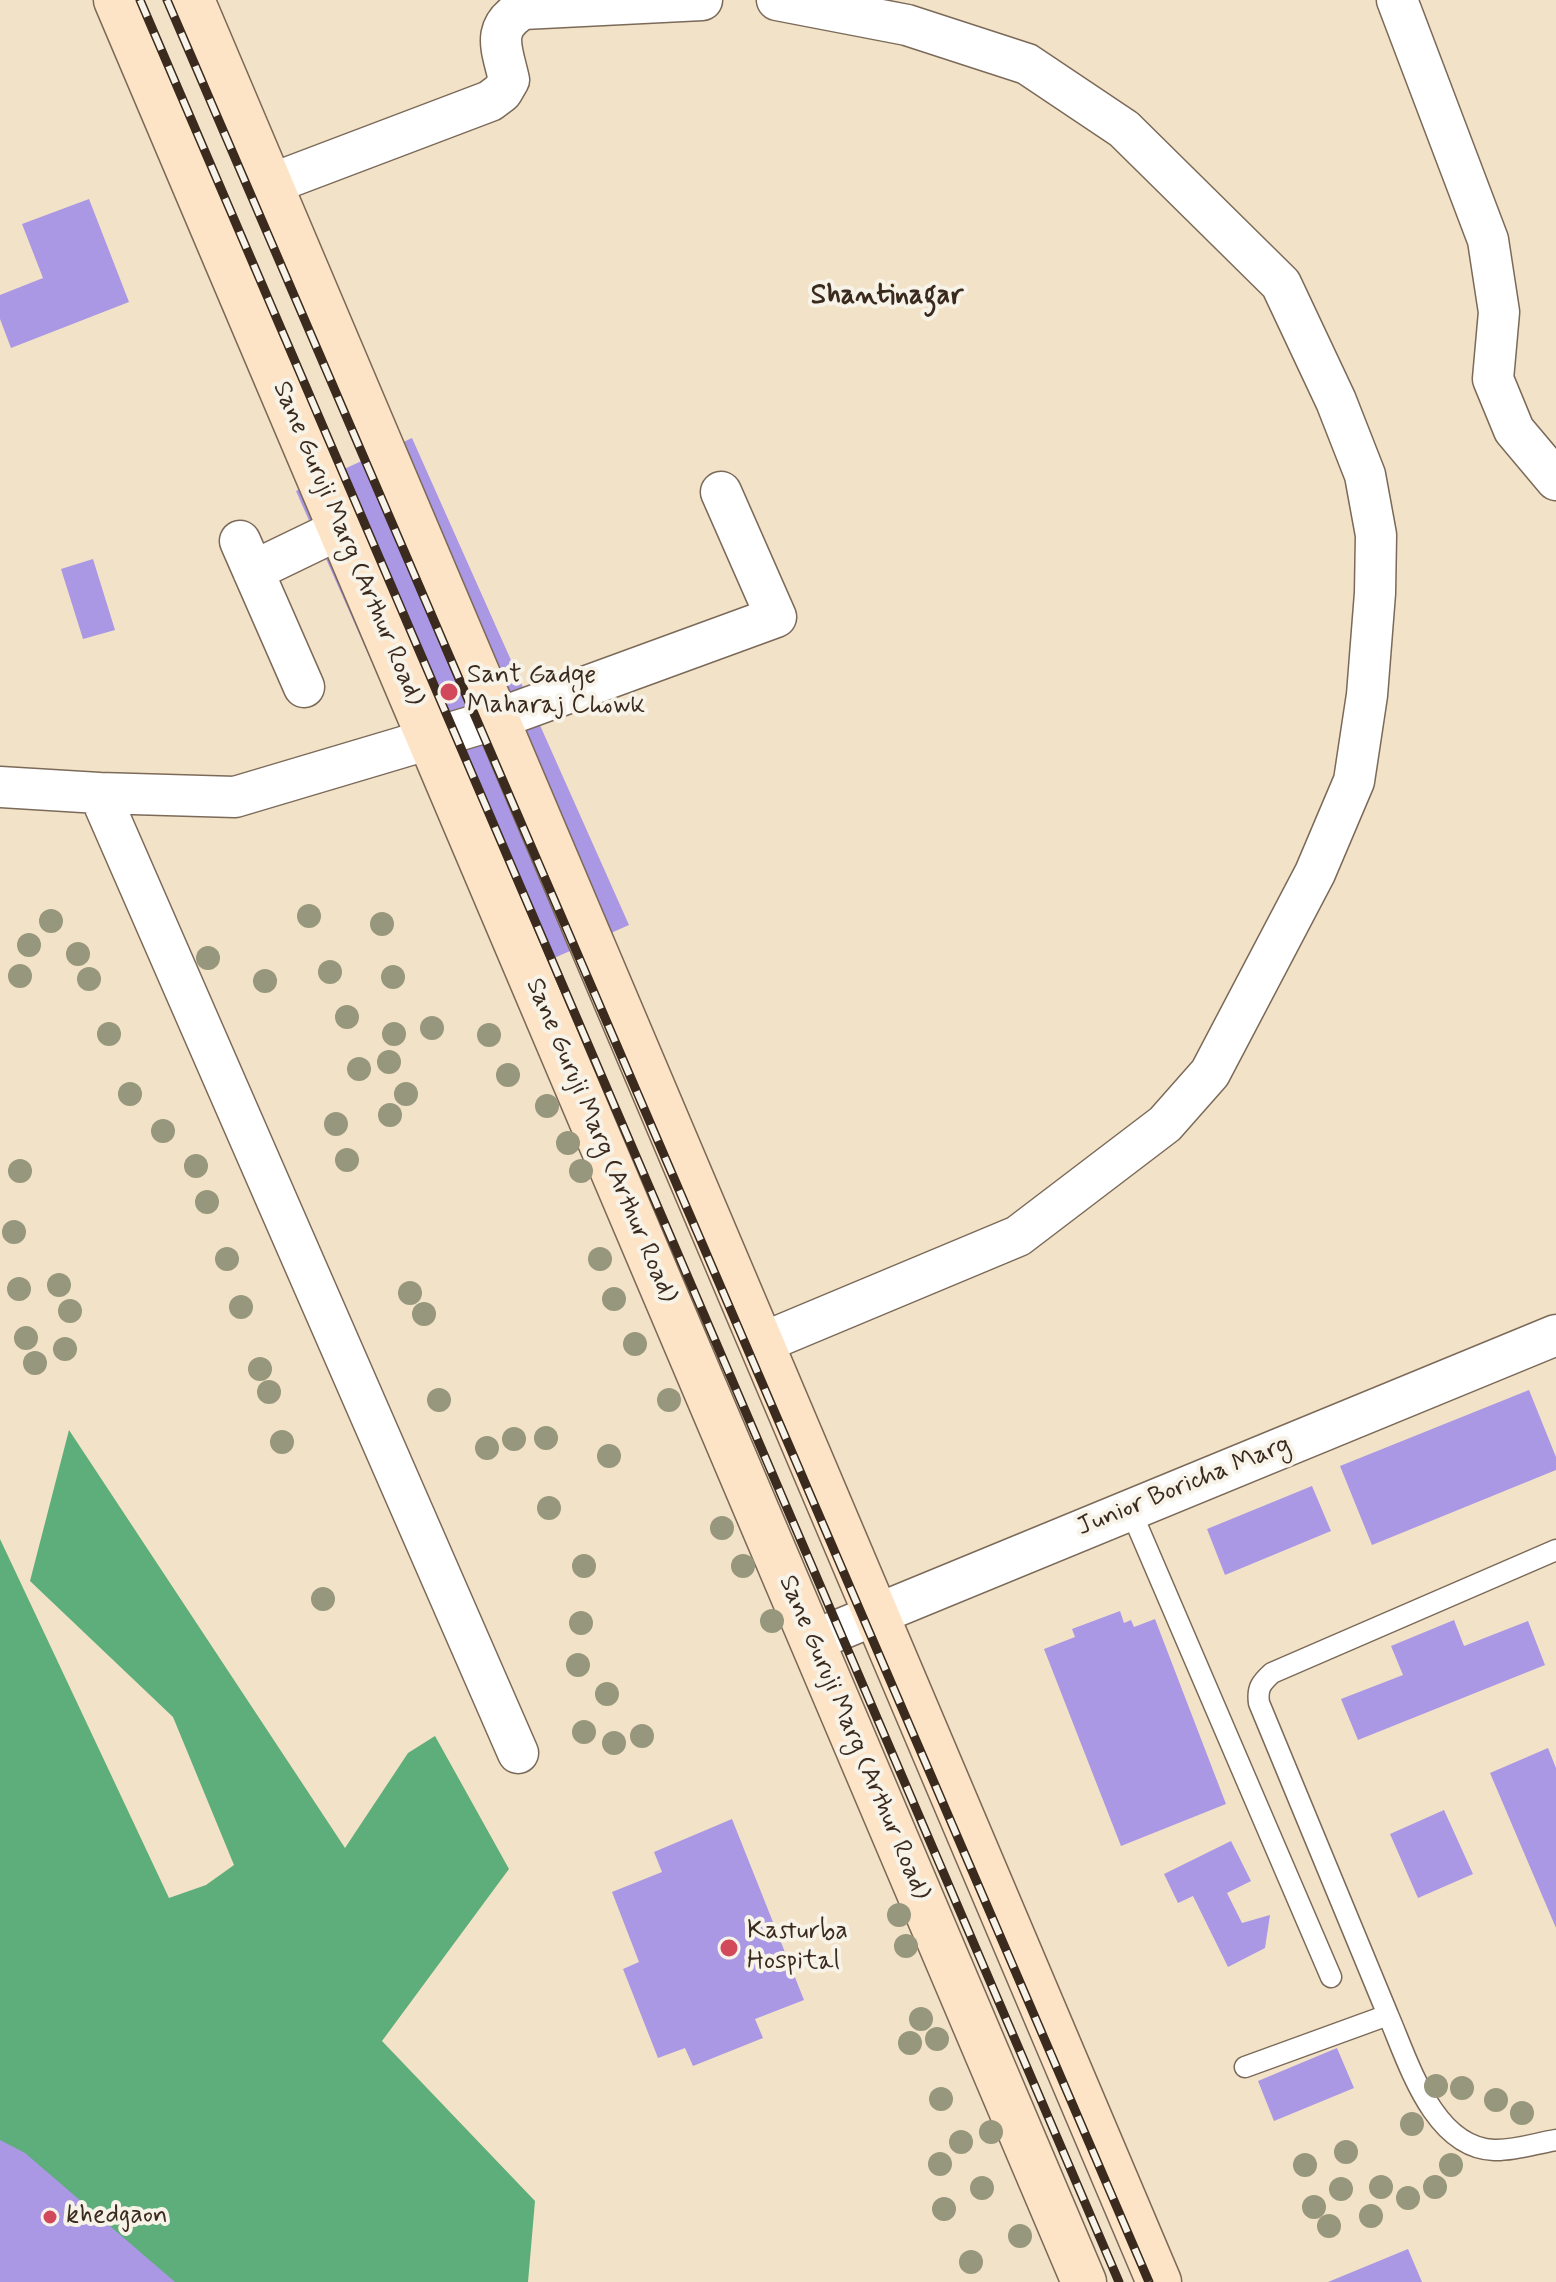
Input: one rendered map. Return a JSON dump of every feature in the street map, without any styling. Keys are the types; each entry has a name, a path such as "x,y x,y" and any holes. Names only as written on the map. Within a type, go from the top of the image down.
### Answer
{"main road":[{"name":"Sane Guruji Marg (Arthur Road)","path":"116,0 1076,2264"},
{"path":"192,0 1159,2282"},
{"path":"852,1736 916,1708"},
{"path":"945,1954 1008,1924"},
{"path":"1076,2264 1131,2215"}],"street":[{"path":"271,184 490,101 502,92 509,80 499,36 508,18 523,9 702,0"},
{"path":"762,1343 1018,1236 1165,1124 1210,1073 1315,873 1354,781 1367,695 1376,578 1376,535 1365,475 1336,401 1281,284 1124,129 1027,64 907,25 777,0"},
{"path":"1397,0 1488,240 1499,312 1493,379 1514,430 1551,466"},
{"path":"0,787 235,797 497,719 776,617 721,492"},
{"path":"304,687 247,556 340,529"},
{"path":"99,793 518,1753"},
{"name":"Junior Boricha Marg","path":"812,1641 1556,1335"}],"lane":[{"path":"1130,1509 1331,1977"},
{"path":"1556,1550 1272,1673 1257,1692 1388,2015 1427,2103 1458,2139 1493,2150 1556,2140"},
{"path":"1245,2067 1388,2015"}],"green space":[{"path":"69,1430 345,1848 408,1753 435,1736 509,1869 382,2041 535,2201 528,2282 0,2282 0,1539 169,1898 206,1885 234,1865 173,1717 30,1581"}],"building":[{"path":"89,199 129,302 11,348 0,319 0,295 43,278 22,224"},
{"path":"412,438 629,925 511,977 296,491"},
{"path":"93,559 115,630 83,639 61,569"},
{"path":"1529,1390 1556,1457 1556,1470 1372,1545 1340,1466"},
{"path":"1312,1486 1331,1531 1225,1575 1207,1529"},
{"path":"1120,1611 1124,1623 1131,1620 1134,1627 1155,1619 1226,1804 1121,1846 1044,1649 1075,1637 1072,1629"},
{"path":"1454,1620 1464,1646 1528,1621 1545,1665 1358,1740 1341,1699 1403,1675 1391,1646"},
{"path":"1548,1748 1556,1768 1556,1928 1490,1773"},
{"path":"1444,1810 1473,1874 1418,1898 1390,1834"},
{"path":"732,1819 804,2000 755,2019 763,2038 693,2066 685,2048 658,2058 623,1969 639,1962 612,1892 662,1872 654,1852"},
{"path":"1231,1841 1251,1881 1227,1893 1242,1923 1270,1915 1265,1948 1228,1967 1193,1896 1178,1903 1164,1874"},
{"path":"1337,2048 1354,2088 1274,2121 1258,2081"},
{"name":"khedgaon","path":"0,2140 25,2153 175,2282 0,2282"},
{"path":"1408,2249 1422,2282 1328,2282"}],"railway":[{"path":"140,0 1119,2282"},
{"path":"167,0 1149,2282"}],"place":[{"name":"Sant Gadge Maharaj Chowk","path":"449,692"},
{"name":"Kasturba Hospital","path":"729,1948"},
{"name":"khedgaon","path":"50,2217"}],"district":[{"name":"Shantinagar","path":"887,297"}]}
